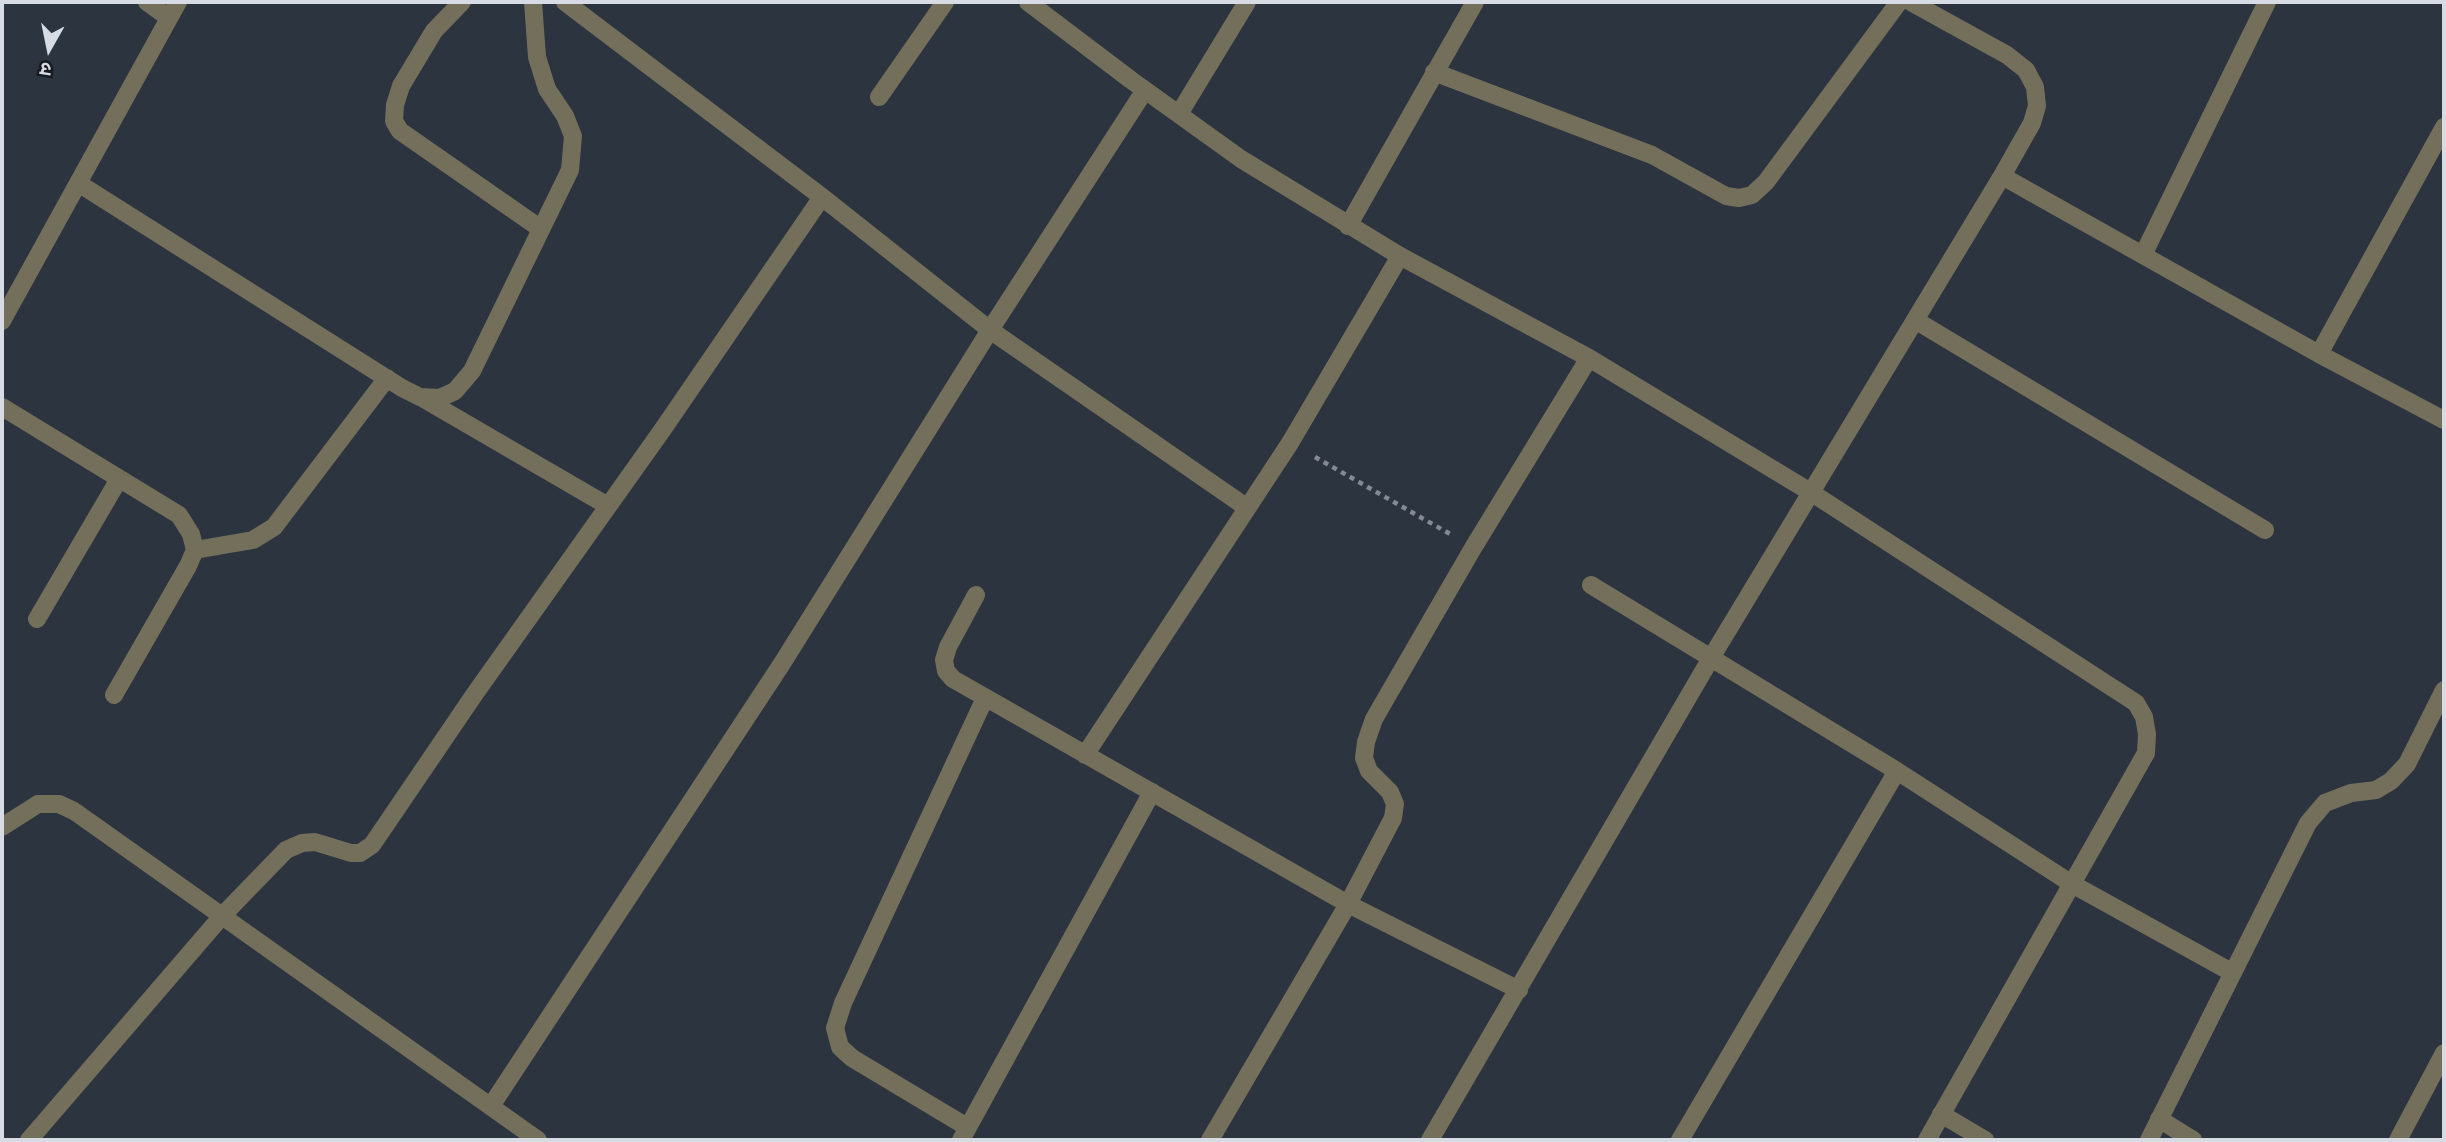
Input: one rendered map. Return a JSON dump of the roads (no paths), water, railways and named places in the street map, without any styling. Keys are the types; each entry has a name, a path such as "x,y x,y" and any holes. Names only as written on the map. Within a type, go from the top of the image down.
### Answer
{"street":[{"path":"147,2 169,18"},
{"path":"2,321 178,2"},
{"path":"462,2 433,31 401,86 395,105 394,121 400,131 541,229"},
{"path":"420,397 440,398 455,391 472,371 570,170 573,136 565,116 547,89 540,68 533,2"},
{"path":"565,2 822,197 990,330 1246,507"},
{"path":"879,97 945,2"},
{"path":"1028,2 1241,159 1400,256 1589,358 1812,493 2136,703 2144,717 2146,753 1927,1140"},
{"path":"1179,114 1247,2"},
{"path":"1348,226 1475,2"},
{"path":"1434,72 1652,155 1726,196 1739,198 1752,195 1766,182 1899,2"},
{"path":"1430,1140 1711,658 2032,123 2037,106 2035,87 2025,69 2007,55 1911,2"},
{"path":"2143,255 2267,2"},
{"path":"491,1106 783,662 990,330 1145,90"},
{"path":"2319,354 2444,127"},
{"path":"2002,177 2319,354 2444,420"},
{"path":"78,183 387,378 608,506"},
{"path":"29,1140 222,916 286,850 302,843 315,842 351,853 360,853 372,845 822,197"},
{"path":"1085,755 1290,443 1400,256"},
{"path":"1915,320 2265,530"},
{"path":"1210,1140 1348,904 1393,818 1395,804 1391,792 1369,771 1364,758 1374,719 1473,548 1589,358"},
{"path":"195,550 253,540 274,527 387,378"},
{"path":"2,407 179,515 191,534 195,550 188,566 114,695"},
{"path":"37,619 119,479"},
{"path":"1591,585 1897,771 2072,884 2232,973"},
{"path":"976,595 948,647 944,660 946,671 953,679 1348,904 1519,990"},
{"path":"2149,1140 2308,823 2325,803 2351,793 2376,790 2391,781 2407,764 2444,690"},
{"path":"985,698 843,1003 835,1028 840,1047 852,1058 964,1134 1153,792"},
{"path":"1680,1140 1897,771"},
{"path":"2,827 38,804 60,804 74,811 538,1140"},
{"path":"2398,1140 2440,1072 2444,1053"},
{"path":"1941,1114 1985,1140"},
{"path":"2159,1119 2193,1140"}]}
